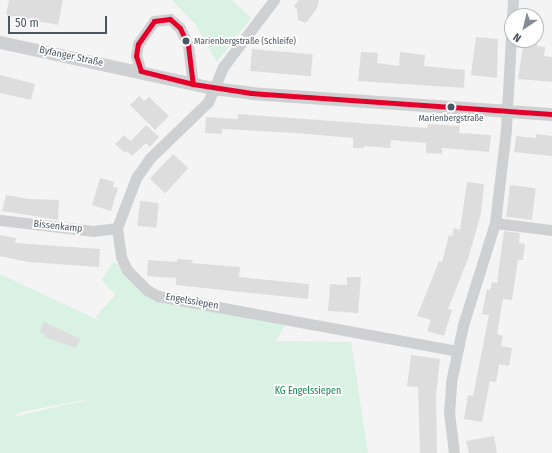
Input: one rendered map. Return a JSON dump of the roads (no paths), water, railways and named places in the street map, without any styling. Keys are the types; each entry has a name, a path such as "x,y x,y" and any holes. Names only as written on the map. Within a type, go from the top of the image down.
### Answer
{"street":[{"path":"117,228 142,168 188,119 208,102 223,67 274,0"},
{"path":"454,453 449,414 456,351 495,223 506,111 513,0"},
{"path":"141,72 136,56 138,44 154,21 170,19 180,28 188,45 194,84"},
{"name":"Byfanger Straße","path":"0,42 213,88 251,93 552,114"},
{"name":"Bissenkamp","path":"0,220 93,231 117,228"},
{"path":"495,223 552,230"},
{"name":"Engelssiepen","path":"117,228 122,257 127,270 147,290 158,296 456,351"}],"place":[{"name":"Marienbergstraße (Schleife)","path":"186,41"},
{"name":"Marienbergstraße","path":"451,107"}],"park label":[{"name":"KG Engelssiepen","path":"308,392"}]}
